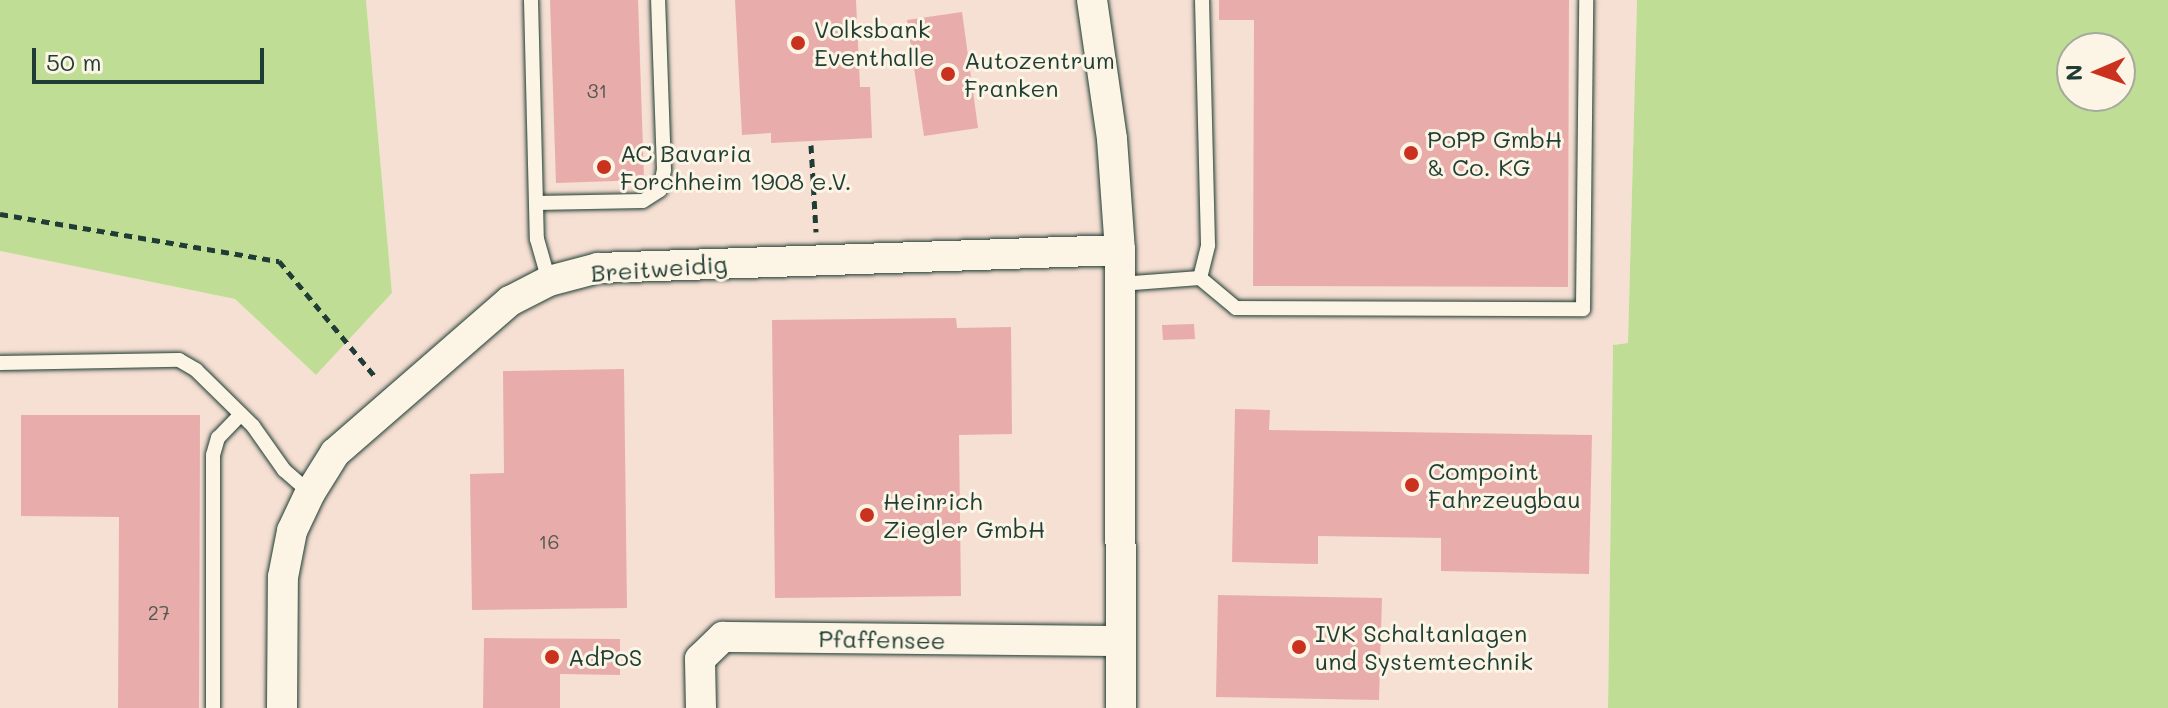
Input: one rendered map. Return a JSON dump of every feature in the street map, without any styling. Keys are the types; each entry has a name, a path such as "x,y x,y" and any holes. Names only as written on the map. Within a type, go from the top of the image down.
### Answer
{"street":[{"path":"1092,0 1112,139 1120,250 1121,708"},
{"name":"Breitweidig","path":"282,708 283,577 292,531 310,493 335,453 510,301 549,281 598,268 1120,250"},
{"name":"Pfaffensee","path":"701,708 700,659 723,637 1121,641"}],"lane":[{"path":"531,0 539,251 549,281"},
{"path":"536,203 643,201 660,190 664,170 658,0"},
{"path":"1200,278 1208,245 1202,0"},
{"path":"1120,284 1200,278 1236,308 1583,309 1586,0"},
{"path":"0,363 179,360 196,370 241,414 284,470 310,493"},
{"path":"213,708 213,455 218,438 241,414"}],"path":[{"path":"811,145 817,261"},
{"path":"0,214 279,261 395,399"}],"shaded area":[{"path":"366,0 1637,0 1628,343 1613,345 1608,708 0,708 0,251 235,299 316,375 392,293"}],"green space":[{"path":"0,0 366,0 392,293 316,375 235,299 0,251"},
{"path":"1637,0 2168,0 2168,708 1608,708 1613,345 1628,343"}],"building":[{"path":"550,0 638,0 644,180 556,183"},
{"name":"Volksbank Eventhalle","path":"735,0 856,0 860,87 870,87 872,138 771,143 771,133 742,135"},
{"name":"PoPP GmbH & Co. KG","path":"1219,0 1569,0 1568,287 1253,286 1254,20 1219,20"},
{"path":"962,12 978,128 924,136 907,20"},
{"name":"Heinrich Ziegler GmbH","path":"956,318 957,328 1011,327 1012,434 959,435 961,596 775,598 772,320"},
{"path":"1194,324 1195,339 1163,340 1162,325"},
{"path":"624,369 627,608 472,610 470,474 504,473 503,371"},
{"name":"Compoint Fahrzeugbau","path":"1235,409 1270,410 1269,430 1592,435 1589,574 1441,571 1441,538 1318,536 1318,564 1232,562"},
{"path":"21,415 200,415 199,708 118,708 119,517 21,516"},
{"name":"IVK Schaltanlagen und Systemtechnik","path":"1218,595 1382,598 1379,700 1216,697"},
{"name":"AdPoS","path":"484,638 620,639 620,675 560,674 560,708 483,708"}],"place":[{"name":"Volksbank Eventhalle","path":"798,43"},
{"name":"Autozentrum Franken","path":"948,74"},
{"name":"PoPP GmbH & Co. KG","path":"1411,153"},
{"name":"AC Bavaria Forchheim 1908 e.V.","path":"604,167"},
{"name":"Compoint Fahrzeugbau","path":"1412,485"},
{"name":"Heinrich Ziegler GmbH","path":"867,515"},
{"name":"IVK Schaltanlagen und Systemtechnik","path":"1299,647"},
{"name":"AdPoS","path":"552,657"}]}
